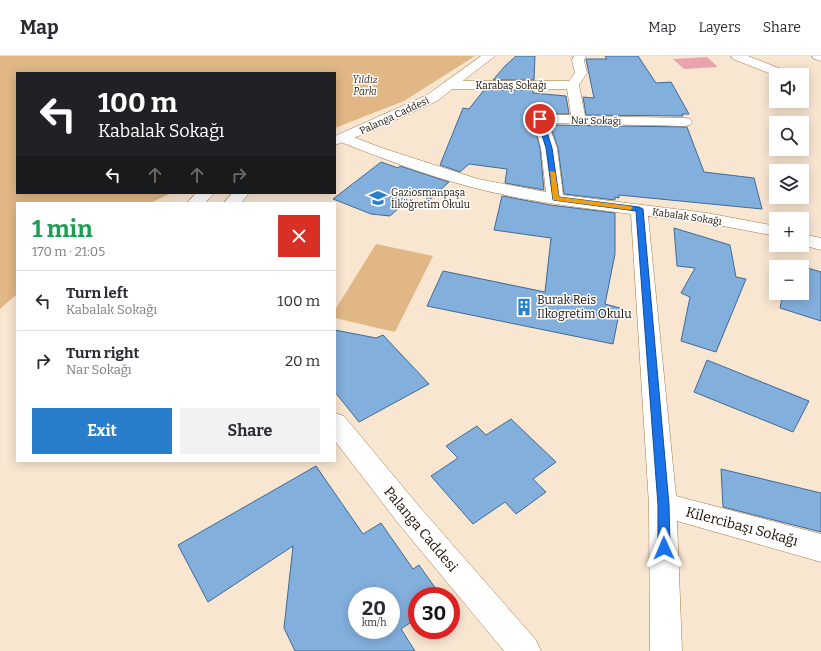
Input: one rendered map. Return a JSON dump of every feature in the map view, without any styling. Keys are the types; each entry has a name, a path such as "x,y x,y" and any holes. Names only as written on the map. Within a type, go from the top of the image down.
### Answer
{"street":[{"name":"Palanga Caddesi","path":"339,139 432,98 489,56"},
{"path":"579,120 573,85 580,73 578,60 580,56"},
{"path":"737,56 769,69"},
{"name":"Karabaş Sokağı","path":"449,85 573,85"},
{"name":"Nar Sokağı","path":"555,199 549,148 540,119 685,122"},
{"name":"Kabalak Sokağı","path":"339,139 475,183 555,199 707,218 769,230"},
{"path":"196,202 205,194"},
{"path":"233,202 240,194"},
{"path":"639,209 663,505 666,651"},
{"path":"809,241 821,244"},
{"name":"Palanga Caddesi","path":"336,424 408,514 525,651"},
{"name":"Kilercibaşı Sokağı","path":"663,505 821,548"}],"green space":[{"name":"Yıldız Parkı","path":"0,56 475,56 404,101 336,128 336,72 16,72 16,194 170,194 152,202 16,202 16,295 0,309"},
{"path":"376,244 433,256 395,332 336,318 336,308"}],"shaded area":[{"path":"707,57 718,67 684,69 673,59"}],"building":[{"path":"516,56 535,56 534,80 493,80 505,66"},
{"path":"605,56 638,56 656,83 671,82 689,114 682,114 683,116 586,115 583,97 594,98 586,59 607,59"},
{"path":"484,90 533,90 533,93 566,96 569,114 540,114 535,115 532,118 540,148 544,190 505,183 507,169 469,164 460,172 440,165 463,108 469,109"},
{"path":"550,125 687,127 704,172 754,178 762,209 619,195 619,198 615,197 615,200 564,194 558,148"},
{"path":"381,162 398,168 400,166 449,182 424,205 428,196 417,192 390,216 371,214 333,199"},
{"path":"502,196 550,205 615,213 615,254 605,304 620,308 613,344 427,306 443,271 545,292 551,238 494,230"},
{"path":"674,228 730,245 736,277 746,279 716,352 681,341 690,297 681,293 695,268 677,266"},
{"path":"809,268 821,272 821,321 780,308 782,300 809,300"},
{"path":"336,330 376,338 383,335 429,384 359,422 336,393"},
{"path":"707,360 809,401 793,432 694,392"},
{"path":"511,419 556,462 533,479 546,492 516,514 505,502 473,524 431,476 458,458 446,446 477,426 486,435"},
{"path":"316,466 363,534 381,523 413,569 419,565 435,587 408,587 408,624 401,629 415,651 295,651 284,628 293,546 208,602 178,545"},
{"path":"721,469 821,493 821,532 723,507"}],"slow traffic":[{"path":"552,172 555,199 630,208"}],"place":[{"name":"Gaziosmanpaşa İlköğretim Okulu","path":"378,198"},
{"name":"Burak Reis Ilkogretim Okulu","path":"524,307"}],"route":[{"path":"540,119 549,148 555,199 639,209 663,505 664,548"}]}
